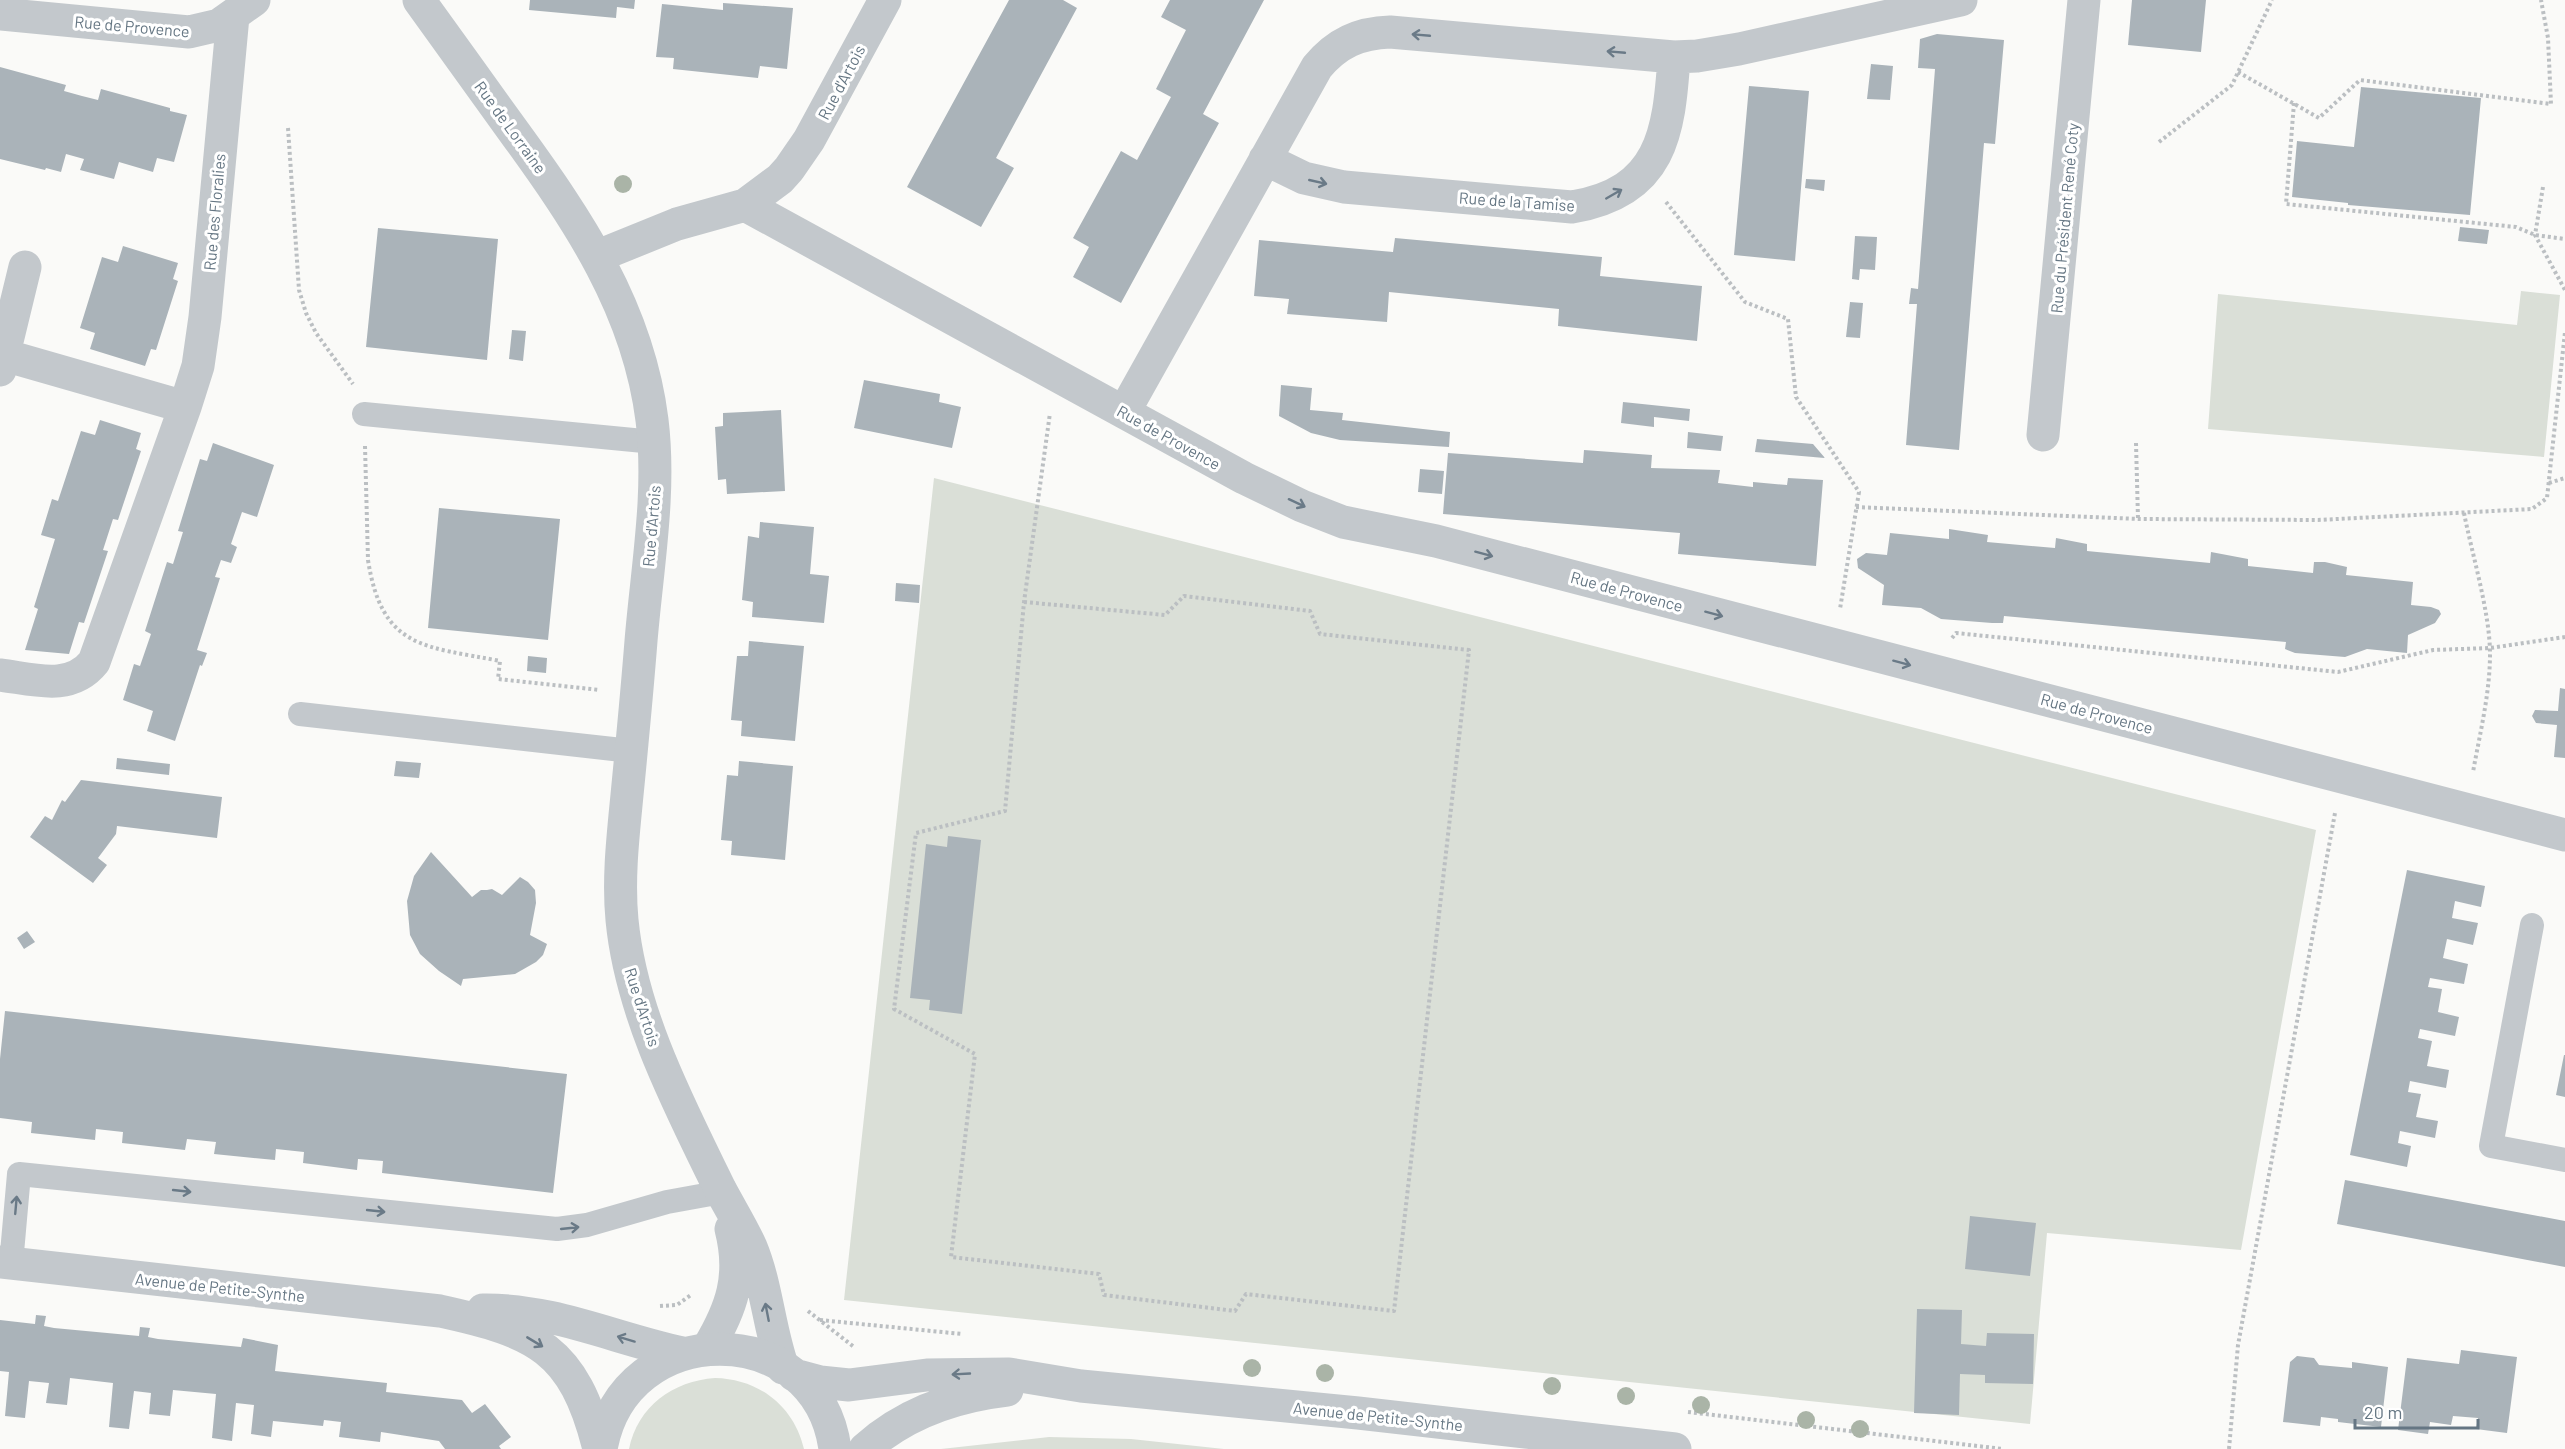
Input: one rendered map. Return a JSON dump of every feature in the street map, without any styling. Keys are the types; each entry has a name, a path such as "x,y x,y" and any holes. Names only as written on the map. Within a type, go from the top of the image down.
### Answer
{"street":[{"name":"Rue de Lorraine","path":"419,0 560,194 598,256"},
{"name":"Rue d'Artois","path":"788,1372 773,1341 756,1262 654,1043 628,961 620,898 655,482 654,442 647,394 631,334 598,256 678,224 745,205 780,179 800,155 885,0"},
{"path":"1124,412 1317,67 1341,44 1356,37 1390,32 1674,57 1728,52 1961,0"},
{"name":"Rue du Président René Coty","path":"2043,435 2084,0"},
{"name":"Rue de Provence","path":"0,14 189,32 219,25 244,8"},
{"name":"Rue des Floralies","path":"0,675 65,681 78,678 94,662 198,366 244,8"},
{"name":"Rue de la Tamise","path":"1265,159 1304,178 1344,187 1572,207 1605,199 1643,173 1661,145 1667,128 1674,57"},
{"name":"Rue de Provence","path":"745,205 1244,478 1302,506 1343,522 1436,541 2565,835"},
{"path":"25,267 2,363 185,406"},
{"name":"Rue d'Artois","path":"695,1351 723,1322 735,1289 735,1246 722,1192"},
{"name":"Avenue de Petite-Synthe","path":"5,1263 440,1311 528,1312 565,1320 639,1343 695,1351 743,1351 760,1355 788,1372 820,1382 849,1385 927,1375 1009,1374 1081,1386 1370,1414 1676,1449"},
{"name":"Avenue de Petite-Synthe","path":"440,1311 520,1333 548,1350 565,1368 579,1389 600,1449"},
{"path":"600,1449 613,1412 628,1389 649,1370 695,1351"},
{"path":"788,1372 818,1402 830,1427 835,1449"},
{"name":"Avenue de Petite-Synthe","path":"865,1449 883,1434 908,1419 952,1400 1007,1390 1081,1386"}],"lane":[{"path":"364,414 654,442"},
{"path":"300,714 631,751"},
{"path":"2532,925 2491,1146 2565,1160"},
{"path":"5,1263 19,1174 557,1229 587,1225 667,1202 722,1192"}],"path":[{"path":"2159,142 2232,85 2272,0"},
{"path":"2238,72 2319,118 2360,80 2551,104 2548,38 2541,0"},
{"path":"2294,104 2286,204 2516,227 2535,235 2565,239"},
{"path":"288,128 299,290 306,313 316,333 350,378 358,393 364,414 368,560 376,597 396,627 407,638 422,646 501,661 498,680 636,694"},
{"path":"1643,173 1745,302 1788,319 1796,397 1859,492 1833,645"},
{"path":"2543,187 2535,235 2565,290"},
{"path":"1856,507 2138,519 2318,520 2532,509 2547,498 2565,332"},
{"path":"1024,602 1165,615 1184,596 1310,611 1320,634 1469,650 1394,1311 1246,1294 1235,1311 1104,1295 1099,1274 951,1257 975,1054 894,1009 916,833 1005,811 1024,602 1055,374"},
{"path":"2136,443 2138,519"},
{"path":"2549,483 2565,478"},
{"path":"2464,513 2490,648 2488,688 2467,810"},
{"path":"1950,643 1956,633 2338,672 2433,650 2490,648 2565,637"},
{"path":"2229,1449 2238,1345 2341,777"},
{"path":"659,1306 677,1305 696,1292"},
{"path":"820,1320 858,1350"}],"shaded area":[{"path":"2521,291 2560,295 2544,457 2208,429 2218,294 2517,325"},
{"path":"934,478 2316,830 2241,1250 2047,1233 2030,1424 844,1300"},
{"path":"715,1378 746,1383 772,1398 792,1420 804,1449 629,1449 640,1420 660,1398 685,1384"},
{"path":"1049,1437 1131,1439 1224,1449 941,1449"}],"building":[{"path":"530,0 635,0 634,9 617,7 616,18 529,10"},
{"path":"1009,0 1063,0 1077,8 996,158 1014,168 981,227 907,187"},
{"path":"1170,0 1264,0 1203,114 1219,123 1121,303 1073,277 1089,247 1073,238 1121,151 1137,160 1171,97 1156,89 1186,30 1161,17"},
{"path":"2132,0 2206,0 2201,52 2128,45"},
{"path":"723,3 793,8 787,69 760,66 758,78 673,69 674,58 656,57 662,4 723,10"},
{"path":"1937,34 2004,40 1995,144 1984,143 1959,450 1906,445 1917,304 1909,304 1911,288 1918,289 1935,69 1918,68 1920,39"},
{"path":"1871,64 1893,66 1890,100 1867,99"},
{"path":"0,67 66,85 64,91 82,96 98,100 101,89 187,115 174,162 157,158 153,172 119,162 114,179 80,170 84,159 66,154 61,172 0,159"},
{"path":"1749,86 1809,91 1795,261 1734,255"},
{"path":"2361,87 2481,98 2470,215 2348,205 2348,203 2292,197 2297,141 2354,147"},
{"path":"1806,179 1825,180 1824,191 1805,188"},
{"path":"2460,227 2489,230 2487,244 2458,241"},
{"path":"378,228 498,239 487,360 366,347"},
{"path":"1855,236 1877,237 1875,270 1860,269 1859,280 1852,279"},
{"path":"1395,238 1602,257 1600,276 1702,286 1697,341 1558,326 1559,309 1389,292 1387,322 1287,314 1289,299 1254,296 1259,240 1393,252"},
{"path":"123,246 178,263 173,279 178,281 156,350 151,349 145,366 90,349 95,333 80,328 102,257 118,262"},
{"path":"1850,302 1863,303 1860,338 1846,337"},
{"path":"512,330 526,331 523,361 509,359"},
{"path":"864,380 940,394 939,402 961,407 952,448 854,428"},
{"path":"1281,385 1312,388 1310,410 1343,413 1342,420 1450,432 1449,447 1340,440 1311,433 1279,416"},
{"path":"1623,402 1690,409 1689,421 1654,417 1654,427 1621,423"},
{"path":"781,410 785,491 727,494 726,479 718,480 715,427 723,426 723,413"},
{"path":"100,420 141,433 136,449 141,451 118,520 113,519 103,550 108,551 84,623 79,622 69,654 25,650 38,609 34,607 55,539 41,535 52,499 58,501 81,431 95,435"},
{"path":"1688,432 1723,436 1721,451 1687,448"},
{"path":"1757,439 1813,444 1825,458 1755,452"},
{"path":"213,443 274,465 257,517 242,512 231,544 237,547 231,563 221,560 215,577 220,578 197,650 207,653 202,666 200,665 175,741 147,731 153,711 123,700 134,664 140,666 151,634 145,631 167,562 173,564 183,532 178,531 200,459 207,461"},
{"path":"1584,450 1652,455 1651,468 1720,470 1718,483 1753,487 1753,482 1787,485 1788,478 1823,480 1816,566 1678,554 1680,533 1443,514 1448,453 1583,463"},
{"path":"1420,469 1444,471 1442,494 1418,492"},
{"path":"439,508 560,519 548,640 428,628"},
{"path":"760,522 814,527 810,574 829,576 824,623 752,617 753,602 742,600 748,536 759,538"},
{"path":"1949,529 1988,535 1987,542 2055,548 2056,538 2087,544 2087,551 2210,563 2211,552 2248,559 2248,566 2313,573 2314,562 2325,562 2347,567 2346,575 2413,582 2411,605 2431,607 2439,610 2441,614 2435,623 2408,635 2407,653 2367,649 2345,657 2295,653 2285,649 2286,642 2004,616 2003,623 1941,619 1921,608 1882,605 1884,585 1858,568 1857,559 1866,553 1887,555 1890,533 1949,539"},
{"path":"896,583 920,585 919,603 895,601"},
{"path":"749,641 804,646 795,741 741,736 742,721 731,720 737,656 748,656"},
{"path":"528,656 547,658 546,673 527,671"},
{"path":"2560,688 2565,689 2565,758 2554,757 2557,725 2536,723 2532,716 2535,710 2558,711"},
{"path":"117,758 170,764 169,775 116,769"},
{"path":"396,761 421,763 419,778 394,776"},
{"path":"739,761 793,766 785,860 731,855 732,841 721,840 727,775 738,776"},
{"path":"81,780 222,797 217,838 117,826 116,834 98,858 107,865 93,883 30,837 45,816 52,820 62,800 65,802"},
{"path":"948,836 981,840 962,1014 929,1010 930,1000 910,998 926,844 947,847"},
{"path":"431,852 472,897 481,890 492,889 502,895 520,877 528,882 535,890 536,903 530,935 547,944 543,955 536,962 515,974 463,979 461,986 420,954 410,935 407,901 414,876"},
{"path":"2407,870 2485,886 2481,907 2455,901 2452,918 2478,923 2473,945 2447,939 2443,958 2468,964 2464,984 2430,978 2428,987 2442,989 2438,1012 2459,1017 2455,1036 2420,1029 2418,1038 2432,1041 2427,1066 2449,1070 2446,1088 2410,1081 2408,1092 2421,1094 2416,1117 2438,1121 2435,1138 2400,1131 2398,1143 2411,1146 2407,1167 2350,1155"},
{"path":"27,931 35,942 24,949 17,938"},
{"path":"5,1011 567,1074 553,1193 382,1173 383,1161 358,1159 357,1170 303,1163 304,1152 276,1149 275,1160 214,1154 216,1142 187,1139 185,1150 122,1143 123,1132 96,1129 95,1140 31,1133 32,1122 0,1118 0,1059"},
{"path":"2565,1055 2565,1097 2556,1095"},
{"path":"2345,1180 2565,1221 2565,1267 2337,1224"},
{"path":"1970,1216 2036,1223 2030,1276 1965,1269"},
{"path":"1917,1309 1962,1310 1961,1344 1986,1346 1987,1333 2034,1334 2033,1384 1985,1383 1985,1375 1960,1374 1959,1415 1914,1413"},
{"path":"36,1315 46,1316 44,1326 54,1328 139,1336 140,1327 150,1328 148,1337 158,1339 241,1347 243,1338 278,1345 275,1371 387,1383 386,1392 462,1400 472,1413 485,1404 511,1437 499,1446 501,1449 445,1449 439,1441 381,1432 380,1442 339,1437 341,1422 324,1420 323,1426 273,1421 271,1437 251,1434 254,1405 236,1403 232,1441 212,1438 216,1394 173,1390 170,1416 149,1414 151,1393 134,1391 129,1429 109,1427 113,1383 70,1378 67,1405 46,1403 49,1383 29,1381 25,1418 5,1416 9,1372 0,1371 0,1320 35,1324"},
{"path":"2461,1350 2517,1357 2507,1433 2476,1429 2478,1418 2453,1416 2451,1425 2430,1422 2428,1434 2398,1430 2407,1358 2459,1364"},
{"path":"2297,1356 2314,1358 2319,1365 2352,1368 2352,1362 2388,1367 2381,1427 2338,1422 2338,1419 2321,1417 2320,1426 2283,1422 2290,1362"}]}
